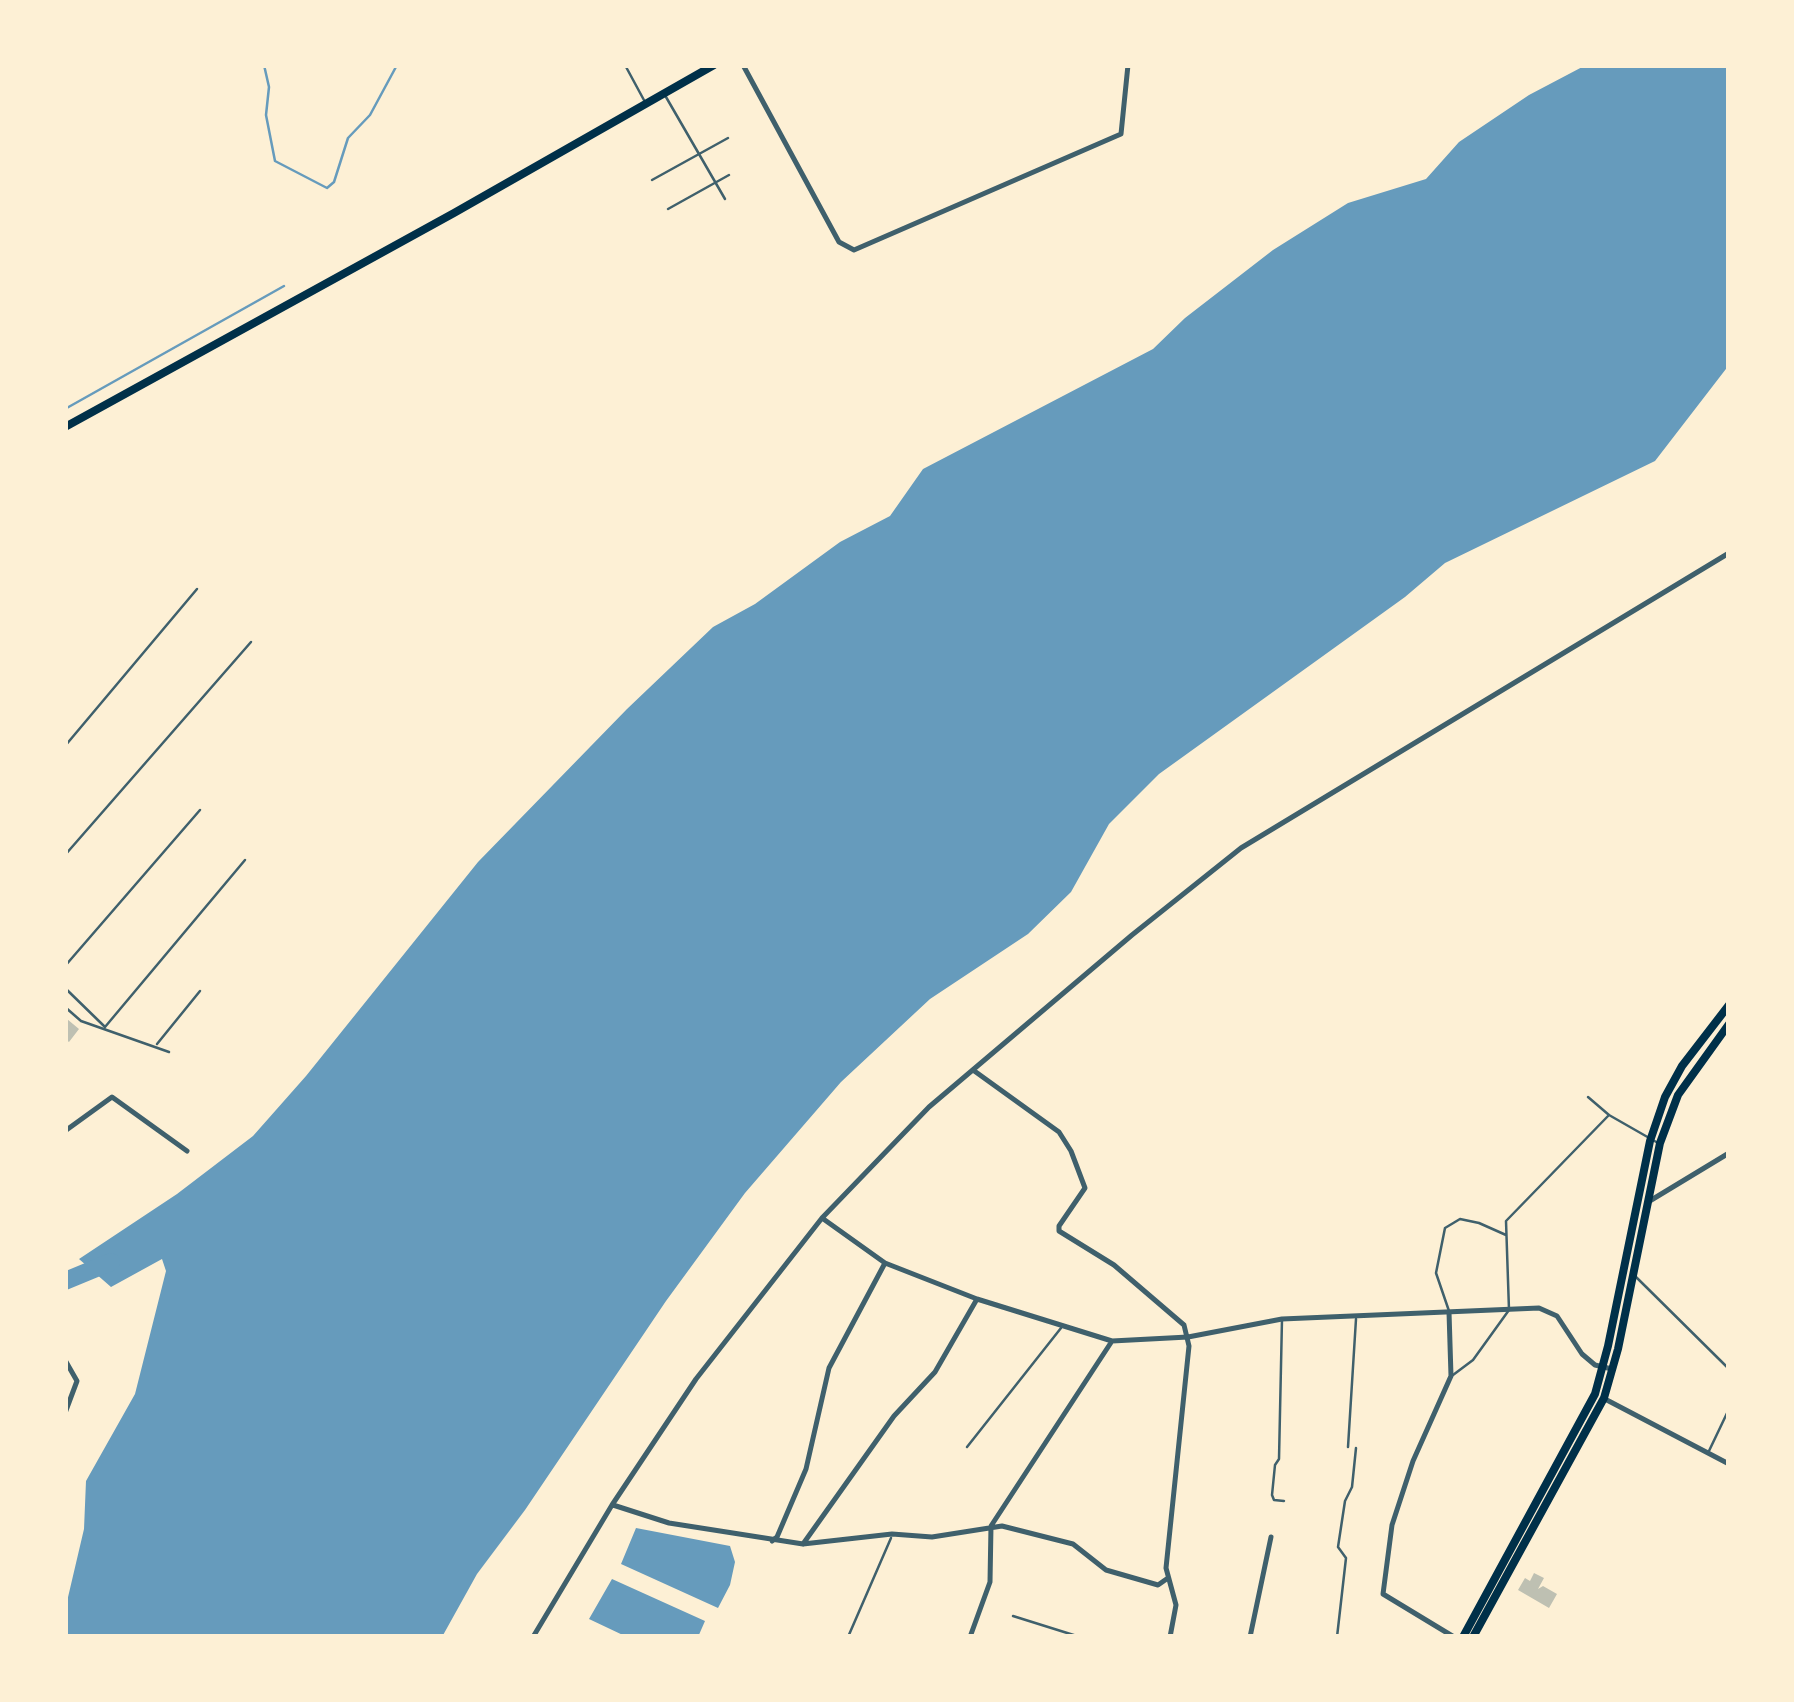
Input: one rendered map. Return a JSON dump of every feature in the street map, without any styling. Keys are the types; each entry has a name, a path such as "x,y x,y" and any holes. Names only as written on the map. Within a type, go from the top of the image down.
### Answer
{"main road":[{"path":"65,427 714,65"},
{"path":"1472,1637 1599,1396 1633,1273 1665,1097 1682,1066 1729,1005"},
{"path":"1655,1142 1678,1095 1729,1024"},
{"path":"1608,1368 1645,1201"},
{"path":"1464,1637 1599,1396"}],"street":[{"path":"743,65 839,242 854,250 1121,134 1128,65"},
{"path":"534,1637 612,1504 696,1379 822,1218 929,1107 1241,848 1729,553"},
{"path":"973,1070 1059,1132 1070,1150 1085,1188 1059,1231 1114,1265 1184,1325 1188,1336 1166,1568 1176,1604 1170,1637"},
{"path":"65,1131 112,1097 187,1151"},
{"path":"1645,1201 1729,1153"},
{"path":"822,1218 885,1263 977,1299 1112,1341 1188,1336 1282,1318 1539,1308 1557,1316 1582,1354 1608,1368"},
{"path":"772,1540 806,1469 830,1368 885,1263"},
{"path":"803,1544 894,1416 935,1372 977,1299"},
{"path":"1449,1312 1452,1376 1413,1461 1398,1509 1383,1594 1454,1637"},
{"path":"970,1637 990,1582 991,1526 1112,1341"},
{"path":"65,1360 77,1381 65,1413"},
{"path":"1599,1396 1729,1464"},
{"path":"612,1504 669,1523 803,1544 892,1534 932,1538 1002,1526 1073,1544 1106,1570 1158,1584 1168,1578"},
{"path":"1250,1637 1271,1537"}],"lane":[{"path":"625,65 646,104"},
{"path":"664,94 725,199"},
{"path":"652,180 728,138"},
{"path":"668,209 728,175"},
{"path":"65,746 197,589"},
{"path":"65,855 251,642"},
{"path":"65,966 200,810"},
{"path":"105,1027 246,860"},
{"path":"65,988 105,1027"},
{"path":"156,1046 200,991"},
{"path":"65,1007 82,1021 169,1052"},
{"path":"1588,1097 1655,1142"},
{"path":"1452,1376 1472,1360 1510,1310 1506,1221 1609,1114"},
{"path":"1449,1312 1436,1273 1445,1228 1460,1220 1479,1223 1507,1236"},
{"path":"1633,1273 1729,1369"},
{"path":"1282,1318 1279,1459 1272,1495 1274,1500 1284,1501"},
{"path":"1348,1447 1356,1318"},
{"path":"967,1447 1062,1326"},
{"path":"1708,1453 1729,1409"},
{"path":"1337,1637 1346,1558 1338,1547 1356,1448"},
{"path":"848,1637 892,1534"},
{"path":"1012,1616 1080,1637"}],"water":[{"path":"1586,65 1729,65 1729,365 1655,461 1445,563 1405,597 1159,774 1109,824 1071,892 1028,934 930,999 841,1082 745,1193 666,1301 525,1510 477,1574 442,1637 65,1637 65,1610 84,1529 86,1481 135,1394 166,1271 162,1259 111,1287 79,1259 177,1194 253,1136 478,862 713,627 755,604 840,542 890,516 923,469 1153,349 1185,318 1273,250 1348,203 1426,179 1459,142 1529,95"},
{"path":"636,1528 730,1546 735,1562 730,1585 718,1608 621,1564"},
{"path":"612,1579 705,1621 698,1637 627,1637 589,1619"}],"building":[{"path":"67,1019 79,1029 69,1042 65,1039"},
{"path":"1534,1573 1544,1578 1538,1589 1543,1586 1557,1594 1549,1608 1518,1590 1525,1578 1530,1581"}],"waterway":[{"path":"264,65 269,87 266,115 275,161 327,188 334,182 348,138 370,115 397,65"},
{"path":"65,409 284,286"},
{"path":"65,1281 111,1262"}]}
